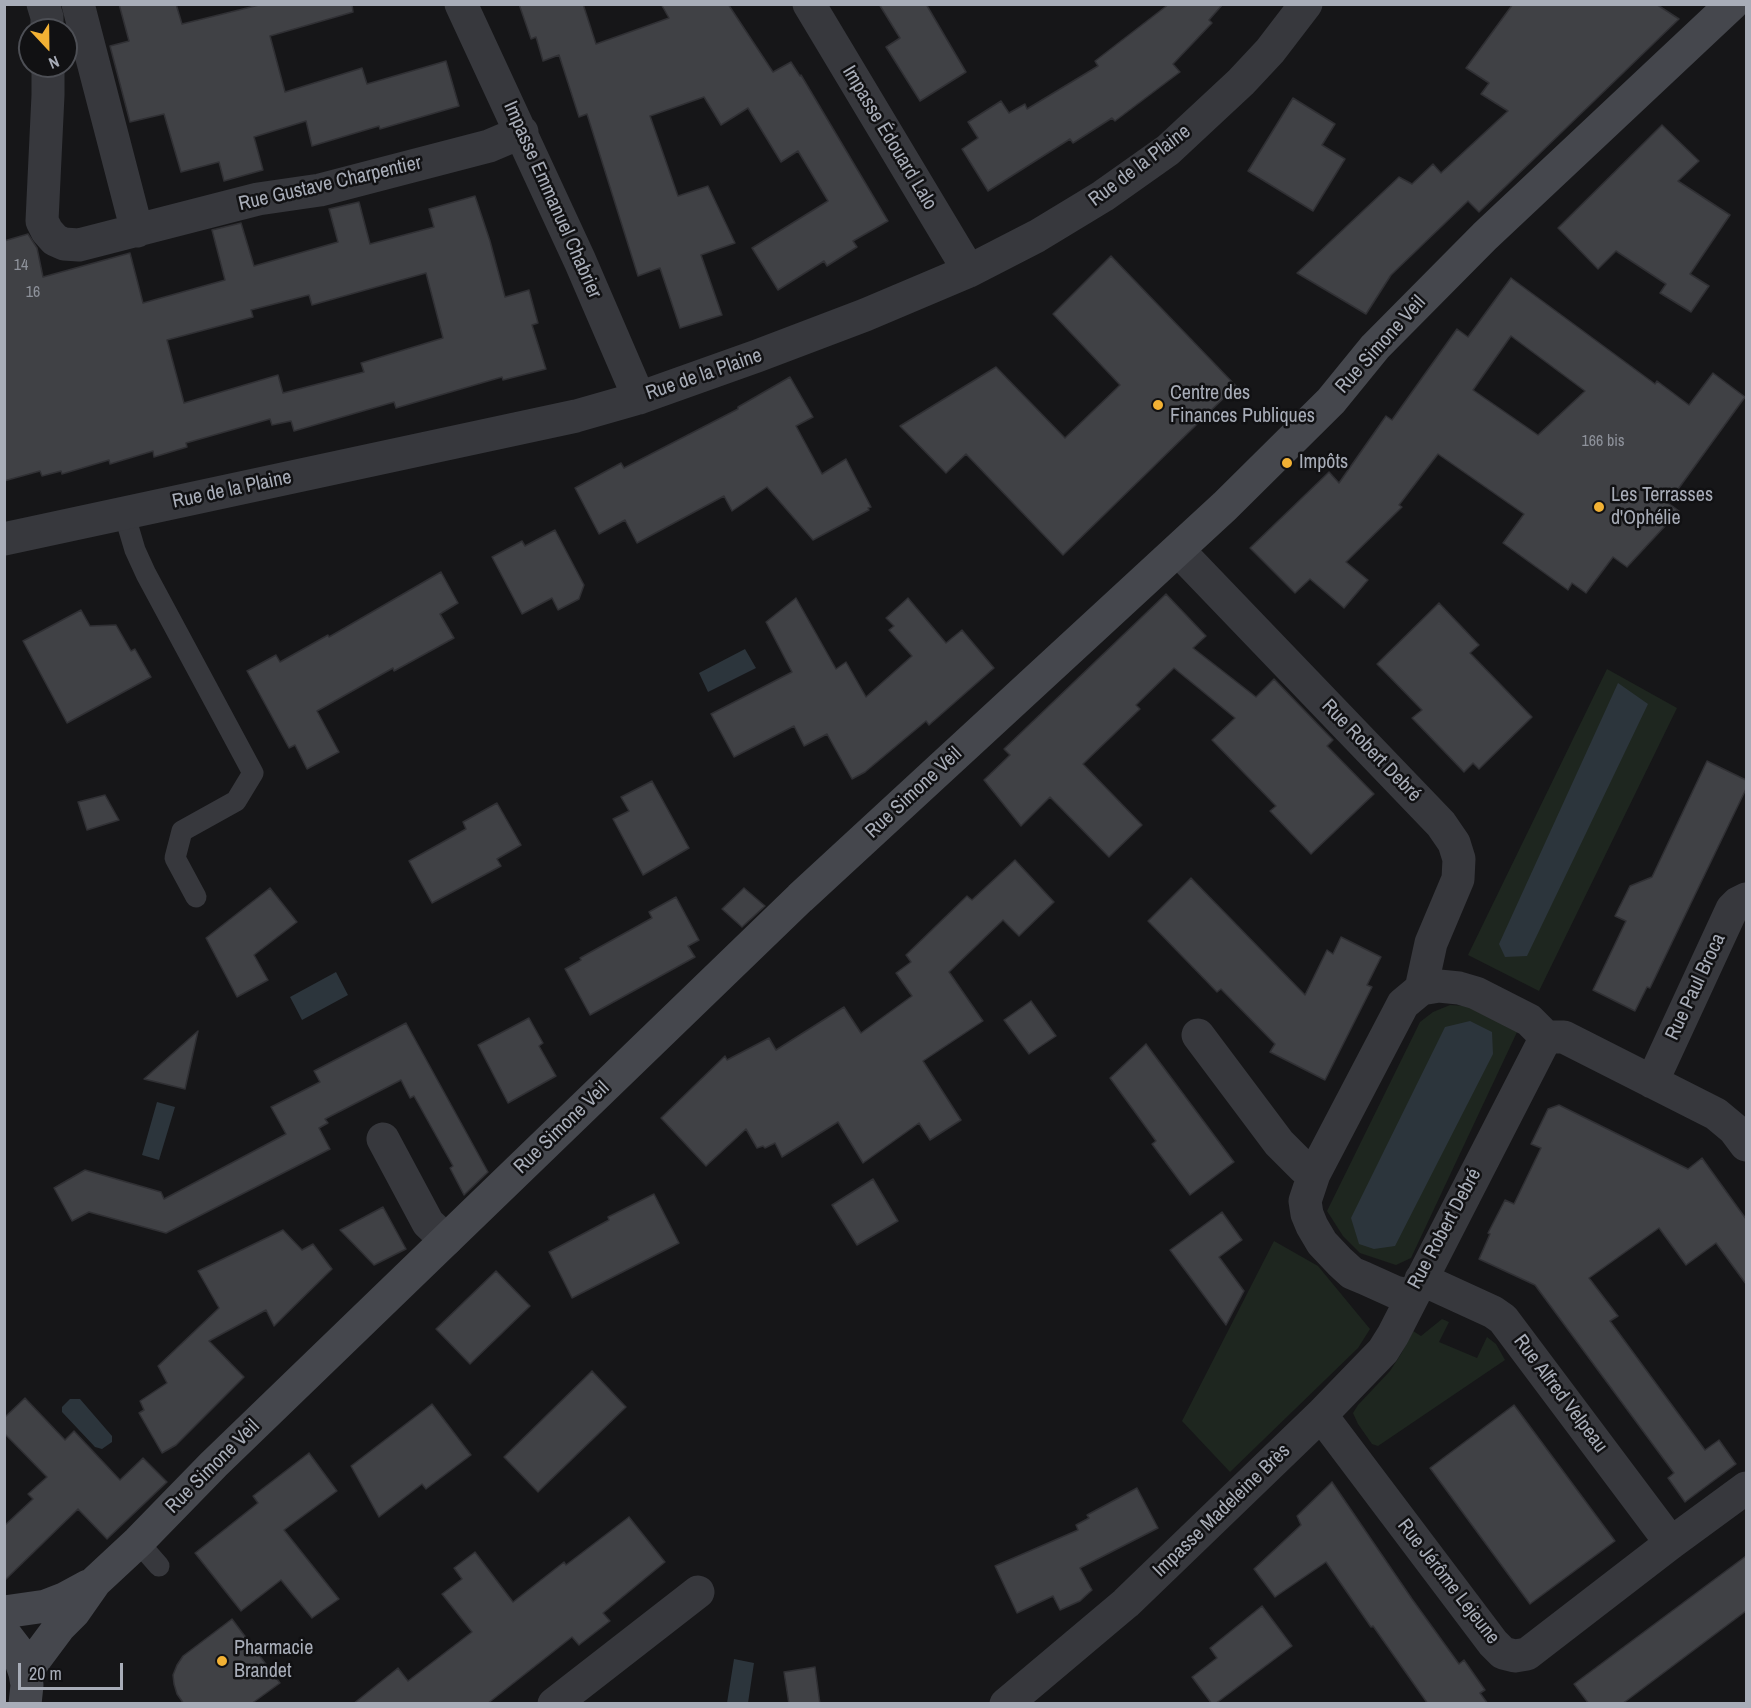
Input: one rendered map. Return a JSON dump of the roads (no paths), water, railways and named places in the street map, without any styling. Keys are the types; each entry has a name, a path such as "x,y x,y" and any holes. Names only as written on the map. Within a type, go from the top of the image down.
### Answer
{"main road":[{"name":"Rue Simone Veil","path":"4,1612 46,1606 64,1599 148,1554 214,1464 800,898 1178,550 1331,401 1375,347 1485,236 1732,4"},
{"name":"Rue Simone Veil","path":"30,1691 60,1626 74,1612 95,1582"},
{"path":"4,1633 17,1650 30,1691"}],"street":[{"path":"78,4 137,231"},
{"name":"Impasse Emmanuel Chabrier","path":"461,4 522,132 639,398"},
{"name":"Impasse Édouard Lalo","path":"809,4 969,271"},
{"name":"Rue de la Plaine","path":"4,539 576,416 639,398 757,357 855,319 969,271 1037,236 1103,196 1168,150 1240,82 1270,51 1306,4"},
{"name":"Rue Gustave Charpentier","path":"48,78 42,221 55,240 64,244 79,245 258,199 320,190 489,146 522,132"},
{"name":"Rue Robert Debré","path":"1178,550 1441,824 1454,843 1459,860 1458,879 1431,943 1421,989 1403,1004 1314,1174 1305,1201 1307,1214 1322,1243 1352,1273 1395,1292 1417,1287 1546,1037"},
{"name":"Rue Paul Broca","path":"1652,1082 1732,909 1746,899"},
{"path":"1421,989 1439,986 1476,993 1529,1020 1546,1037 1564,1037 1716,1114 1734,1129 1746,1145"},
{"path":"1198,1035 1279,1143 1304,1168 1314,1174"},
{"path":"383,1139 429,1223 446,1240"},
{"name":"Impasse Madeleine Brès","path":"1006,1704 1126,1603 1366,1370 1383,1351 1393,1335 1417,1287"},
{"name":"Rue Alfred Velpeau","path":"1417,1287 1493,1312 1503,1319 1671,1543"},
{"name":"Rue Jérôme Lejeune","path":"1321,1414 1493,1643 1503,1653 1515,1656 1527,1654 1746,1488"},
{"path":"554,1704 698,1592"}],"lane":[{"path":"124,513 135,550 146,573 254,773 236,801 182,831 175,858 196,897"}],"place":[{"name":"Centre des Finances Publiques","path":"1158,405"},
{"name":"Impôts","path":"1287,463"},
{"name":"Les Terrasses d'Ophélie","path":"1599,507"},
{"name":"Pharmacie Brandet","path":"222,1661"}]}
